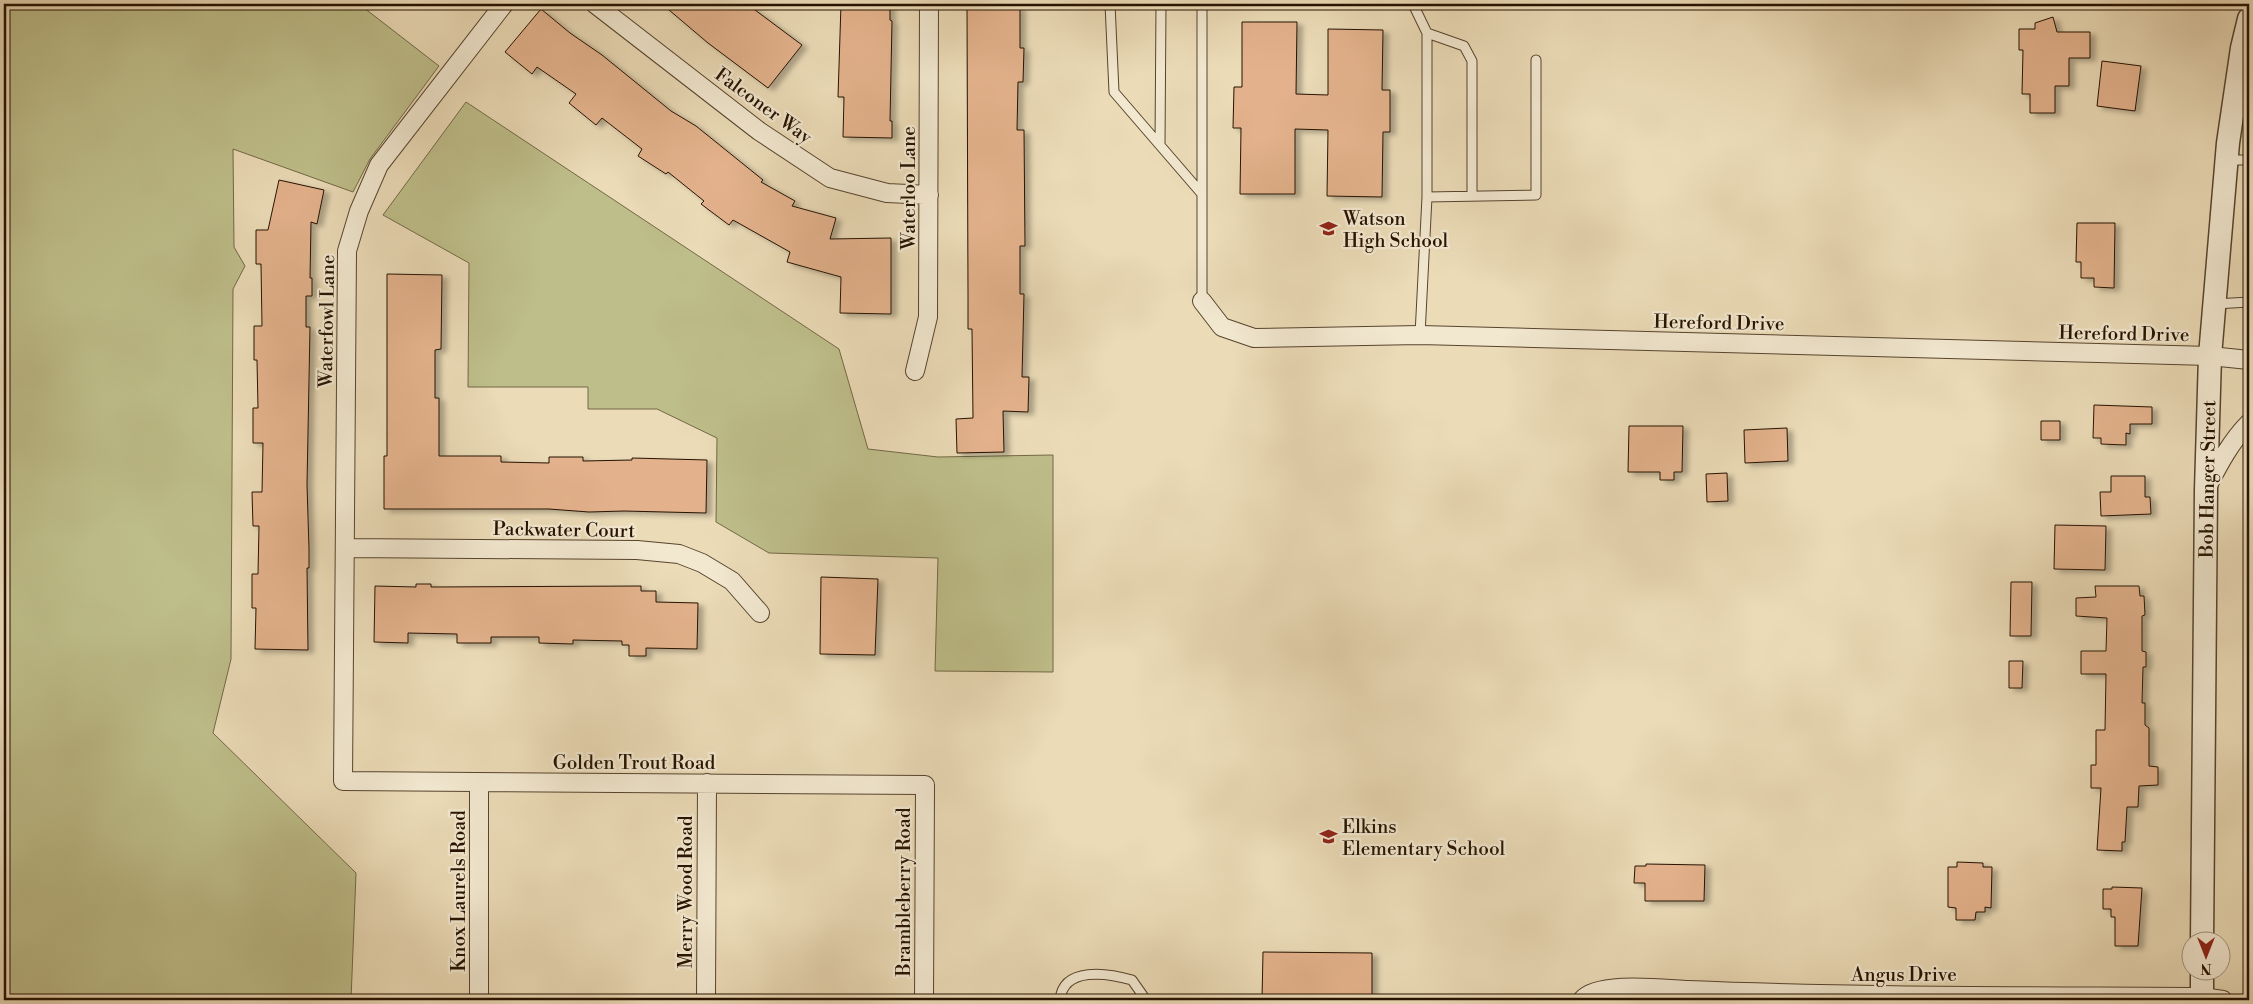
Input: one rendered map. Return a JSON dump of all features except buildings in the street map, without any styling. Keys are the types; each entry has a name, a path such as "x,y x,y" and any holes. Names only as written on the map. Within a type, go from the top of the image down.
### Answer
{"street":[{"name":"Waterfowl Lane","path":"343,781 347,251 359,211 379,165 504,4"},
{"name":"Falconer Way","path":"595,4 759,131 830,178 887,193 929,195"},
{"name":"Waterloo Lane","path":"915,371 928,317 930,4"},
{"name":"Bob Hanger Street","path":"2202,932 2206,490 2210,356 2227,160 2242,48 2249,19"},
{"name":"Hereford Drive","path":"1202,302 1222,327 1254,338 1420,335 2210,356 2249,360"},
{"path":"2206,490 2224,454 2249,422"},
{"name":"Packwater Court","path":"345,548 637,550 679,554 702,563 732,581 760,613"},
{"name":"Golden Trout Road","path":"343,781 925,785"},
{"name":"Knox Laurels Road","path":"479,1000 480,782"},
{"name":"Merry Wood Road","path":"706,1000 707,783"},
{"name":"Brambleberry Road","path":"924,1000 925,785"},
{"path":"2205,982 2209,999"},
{"name":"Angus Drive","path":"1583,998 1612,988 1622,988 1795,997 2209,999"}],"lane":[{"path":"1110,4 1114,92 1202,194"},
{"path":"1160,145 1161,4"},
{"path":"1202,4 1202,302"},
{"path":"1413,4 1428,33 1427,196 1420,335"},
{"path":"1428,33 1464,46 1472,61 1472,196"},
{"path":"1427,196 1536,195 1536,60"},
{"path":"2227,160 2249,160"},
{"path":"2214,304 2249,302"},
{"path":"1060,1000 1061,991 1075,977 1109,974 1132,980 1146,1000"}],"green space":[{"path":"4,4 359,4 439,66 370,159 353,192 233,149 234,247 245,266 233,289 231,659 213,733 356,873 351,1000 4,1000"},
{"path":"466,102 839,349 868,449 938,457 1053,455 1053,672 935,671 938,558 769,553 716,522 717,438 657,409 588,409 588,387 468,387 469,263 383,215"}],"place":[{"name":"Watson High School","path":"1329,229"},
{"name":"Elkins Elementary School","path":"1328,837"}]}
